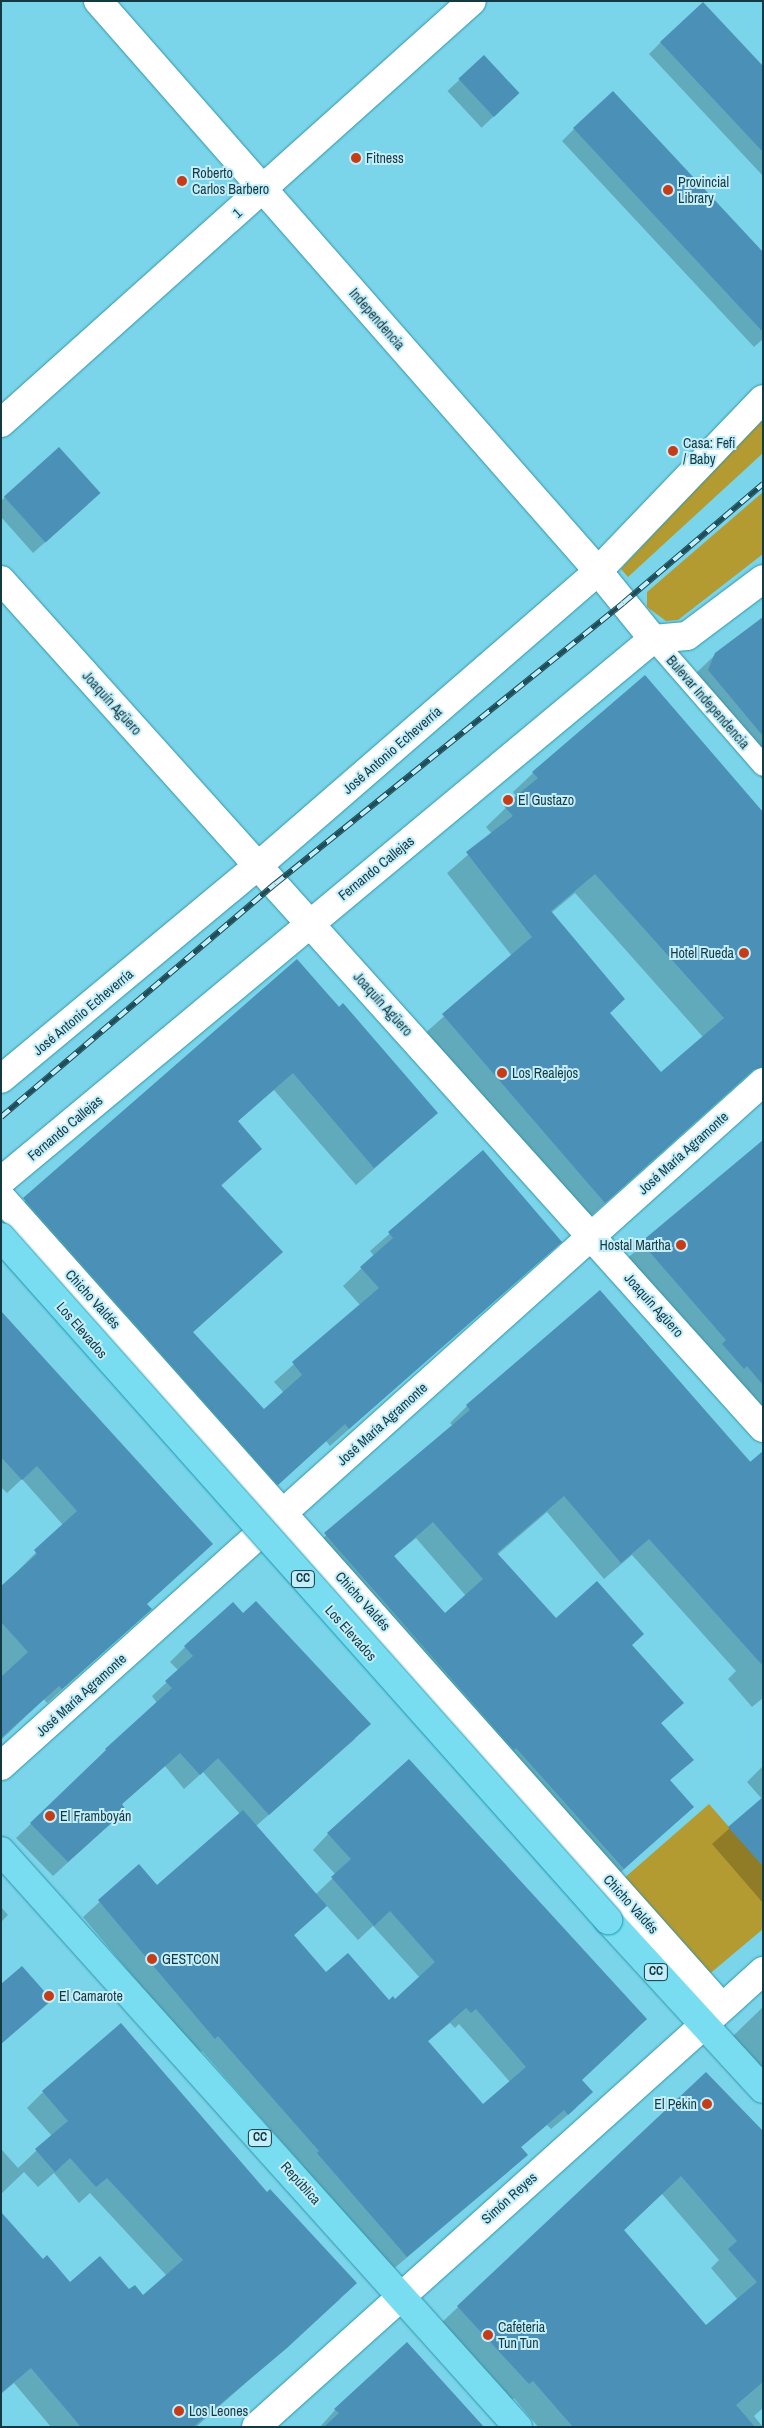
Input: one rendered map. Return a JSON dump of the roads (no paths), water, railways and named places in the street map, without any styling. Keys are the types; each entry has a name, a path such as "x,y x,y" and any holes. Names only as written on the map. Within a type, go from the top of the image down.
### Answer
{"main road":[{"name":"Los Elevados","path":"1,1237 608,1920 714,2016"},
{"name":"República","path":"1,1851 401,2294 518,2427"},
{"name":"CC","path":"714,2016 763,2089"}],"street":[{"name":"Independencia","path":"98,1 598,571 653,639"},
{"name":"1","path":"1,423 472,1"},
{"name":"José Antonio Echeverría","path":"1,1079 259,865 598,571 763,399"},
{"path":"653,639 687,636 763,579"},
{"name":"Joaquín Agüero","path":"1,580 592,1235 763,1428"},
{"name":"Bulevar Independencia","path":"653,639 763,765"},
{"name":"Fernando Callejas","path":"1,1181 309,922 653,639"},
{"name":"José María Agramonte","path":"1,1766 763,1082"},
{"name":"Chicho Valdés","path":"1,1197 284,1513 714,2016"},
{"name":"Simón Reyes","path":"256,2427 401,2294 763,1971"}],"railway":[{"path":"1,1117 275,884 623,603 763,484"}],"place":[{"name":"Fitness","path":"356,158"},
{"name":"Roberto Carlos Barbero","path":"182,181"},
{"name":"Provincial Library","path":"668,190"},
{"name":"Casa: Fefi / Baby","path":"673,451"},
{"name":"El Gustazo","path":"508,800"},
{"name":"Hotel Rueda","path":"744,953"},
{"name":"Los Realejos","path":"502,1073"},
{"name":"Hostal Martha","path":"681,1245"},
{"name":"El Framboyán","path":"50,1816"},
{"name":"GESTCON","path":"152,1959"},
{"name":"El Camarote","path":"49,1996"},
{"name":"El Pekin","path":"707,2104"},
{"name":"Cafeteria Tun Tun","path":"488,2335"},
{"name":"Los Leones","path":"179,2411"}]}
